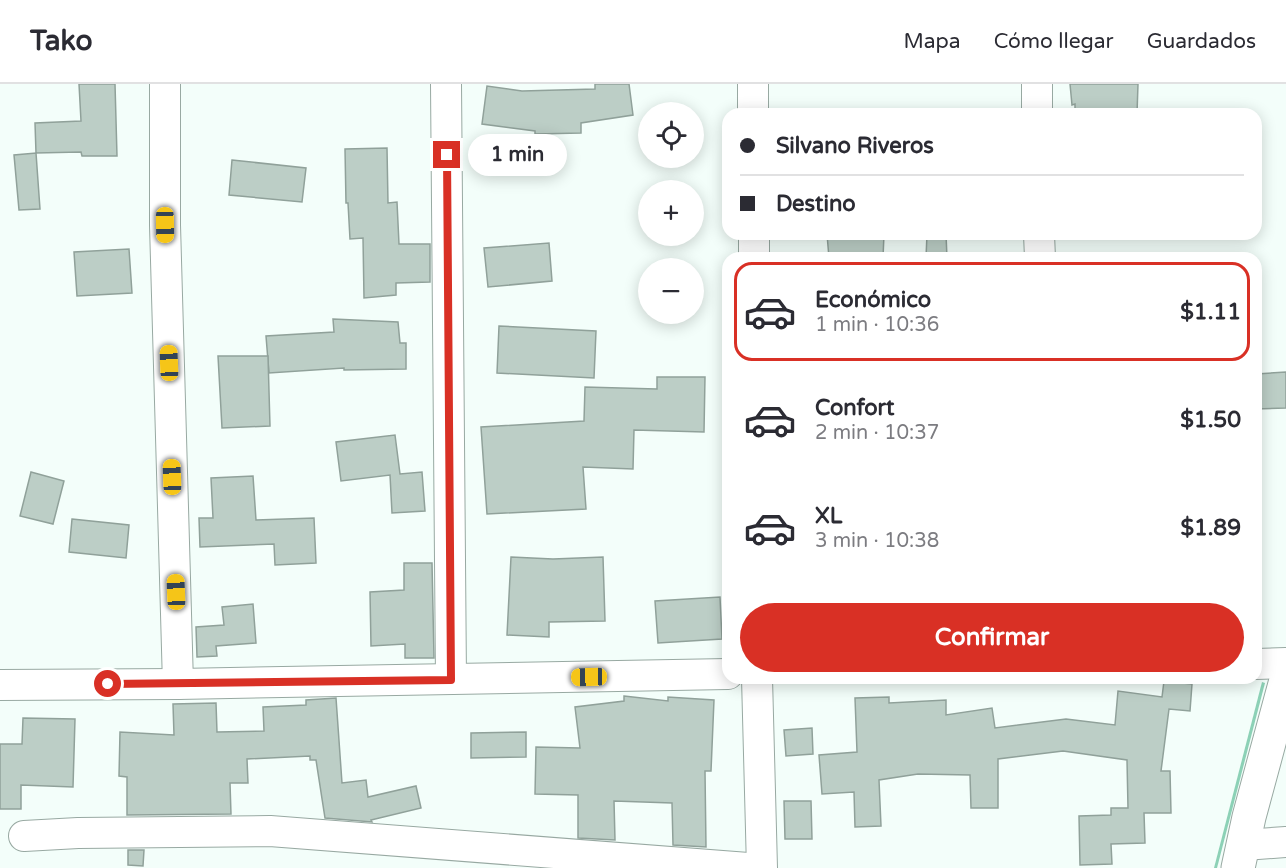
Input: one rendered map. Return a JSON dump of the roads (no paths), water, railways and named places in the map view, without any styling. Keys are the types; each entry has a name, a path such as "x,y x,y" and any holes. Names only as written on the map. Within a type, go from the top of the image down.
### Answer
{"main road":[{"path":"1244,844 1286,680"}],"street":[{"path":"165,84 165,225 178,684"},
{"path":"446,84 451,680"},
{"path":"753,84 753,108"},
{"path":"1037,84 1037,108"},
{"path":"1262,664 1286,663"},
{"path":"0,685 722,674"},
{"path":"757,684 762,868"},
{"path":"24,836 78,833 270,831 748,868"},
{"path":"1244,844 1286,842"}]}
